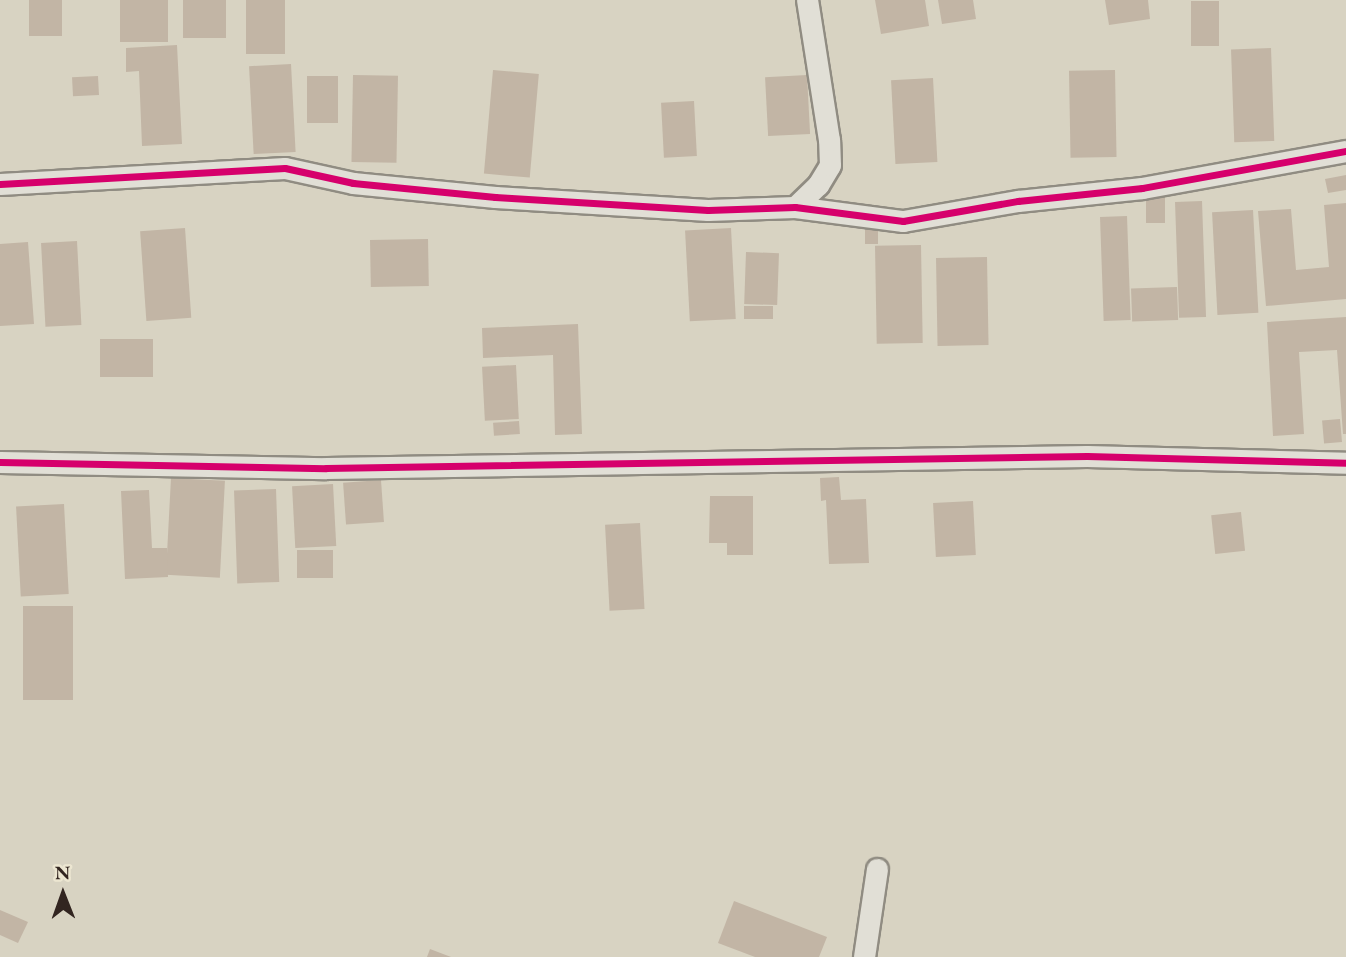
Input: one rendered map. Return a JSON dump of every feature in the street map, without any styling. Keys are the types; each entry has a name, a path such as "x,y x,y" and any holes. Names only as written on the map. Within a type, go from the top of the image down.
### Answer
{"street":[{"path":"795,207 818,186 830,165 829,140 807,0"},
{"path":"0,184 285,168 353,183 495,197 708,210 795,207 903,221 1018,201 1142,188 1346,151"},
{"path":"818,186 849,214"},
{"path":"0,463 326,468 1087,456 1346,463"},
{"path":"864,957 877,869"}],"building":[{"path":"29,0 62,0 62,36 29,36"},
{"path":"120,0 168,0 168,42 120,42"},
{"path":"183,0 226,0 226,38 183,38"},
{"path":"246,0 285,0 285,54 246,54"},
{"path":"875,0 925,0 929,26 881,34"},
{"path":"938,0 973,0 976,19 942,24"},
{"path":"1105,0 1148,0 1150,19 1109,25"},
{"path":"1191,1 1219,1 1219,46 1191,46"},
{"path":"177,45 182,144 142,146 139,71 126,72 126,48"},
{"path":"1271,48 1274,141 1234,142 1231,49"},
{"path":"291,64 296,152 254,154 249,66"},
{"path":"493,70 539,74 530,178 484,174"},
{"path":"1115,70 1117,157 1071,158 1069,71"},
{"path":"353,75 398,76 396,163 351,162"},
{"path":"807,75 810,134 768,136 765,77"},
{"path":"98,76 99,95 73,96 72,77"},
{"path":"307,76 338,76 338,123 307,123"},
{"path":"933,78 937,162 895,164 891,80"},
{"path":"694,101 697,156 664,158 661,103"},
{"path":"1346,175 1346,190 1328,193 1325,179"},
{"path":"1146,197 1165,197 1165,223 1146,223"},
{"path":"1202,201 1206,317 1179,318 1175,202"},
{"path":"1346,203 1346,299 1266,306 1258,211 1291,209 1296,270 1329,267 1324,205"},
{"path":"1253,210 1258,313 1217,315 1212,212"},
{"path":"1127,216 1131,320 1104,321 1100,217"},
{"path":"865,218 878,218 878,244 865,244"},
{"path":"185,228 191,318 146,321 140,231"},
{"path":"731,228 736,319 690,321 685,230"},
{"path":"428,239 429,286 371,287 370,240"},
{"path":"77,241 81,325 45,327 41,243"},
{"path":"28,242 34,324 0,326 0,244"},
{"path":"921,245 923,343 877,344 875,246"},
{"path":"746,252 779,253 777,305 744,304"},
{"path":"987,257 989,345 938,346 936,258"},
{"path":"1177,287 1178,320 1132,322 1131,289"},
{"path":"744,306 773,306 773,319 744,319"},
{"path":"1346,317 1346,434 1343,434 1337,350 1299,352 1304,434 1273,436 1267,322"},
{"path":"578,324 582,434 555,435 553,355 483,358 482,328"},
{"path":"100,339 153,339 153,377 100,377"},
{"path":"516,365 519,419 485,421 482,367"},
{"path":"1340,419 1342,442 1324,443 1322,421"},
{"path":"519,421 520,434 494,436 493,423"},
{"path":"839,477 841,500 866,499 869,563 829,564 826,500 821,501 820,478"},
{"path":"171,478 225,481 220,578 166,575"},
{"path":"381,480 384,522 346,525 343,483"},
{"path":"333,484 336,546 295,548 292,486"},
{"path":"276,489 279,582 237,583 234,490"},
{"path":"149,490 152,548 167,548 168,577 125,579 121,491"},
{"path":"710,496 753,496 753,555 727,555 727,543 709,543"},
{"path":"973,501 976,555 936,557 933,503"},
{"path":"64,504 69,594 21,596 16,507"},
{"path":"1241,512 1245,551 1215,554 1211,515"},
{"path":"640,523 645,609 610,611 605,525"},
{"path":"297,550 333,550 333,578 297,578"},
{"path":"23,606 73,606 73,700 23,700"},
{"path":"734,901 827,937 819,957 755,957 718,943"},
{"path":"0,910 28,922 18,943 0,935"},
{"path":"430,949 451,957 427,957"}],"cycle path":[{"path":"0,184 285,168 353,183 495,197 708,210 795,207 903,221 1018,201 1142,188 1346,151"},
{"path":"0,462 326,468 1087,456 1346,463"}]}
